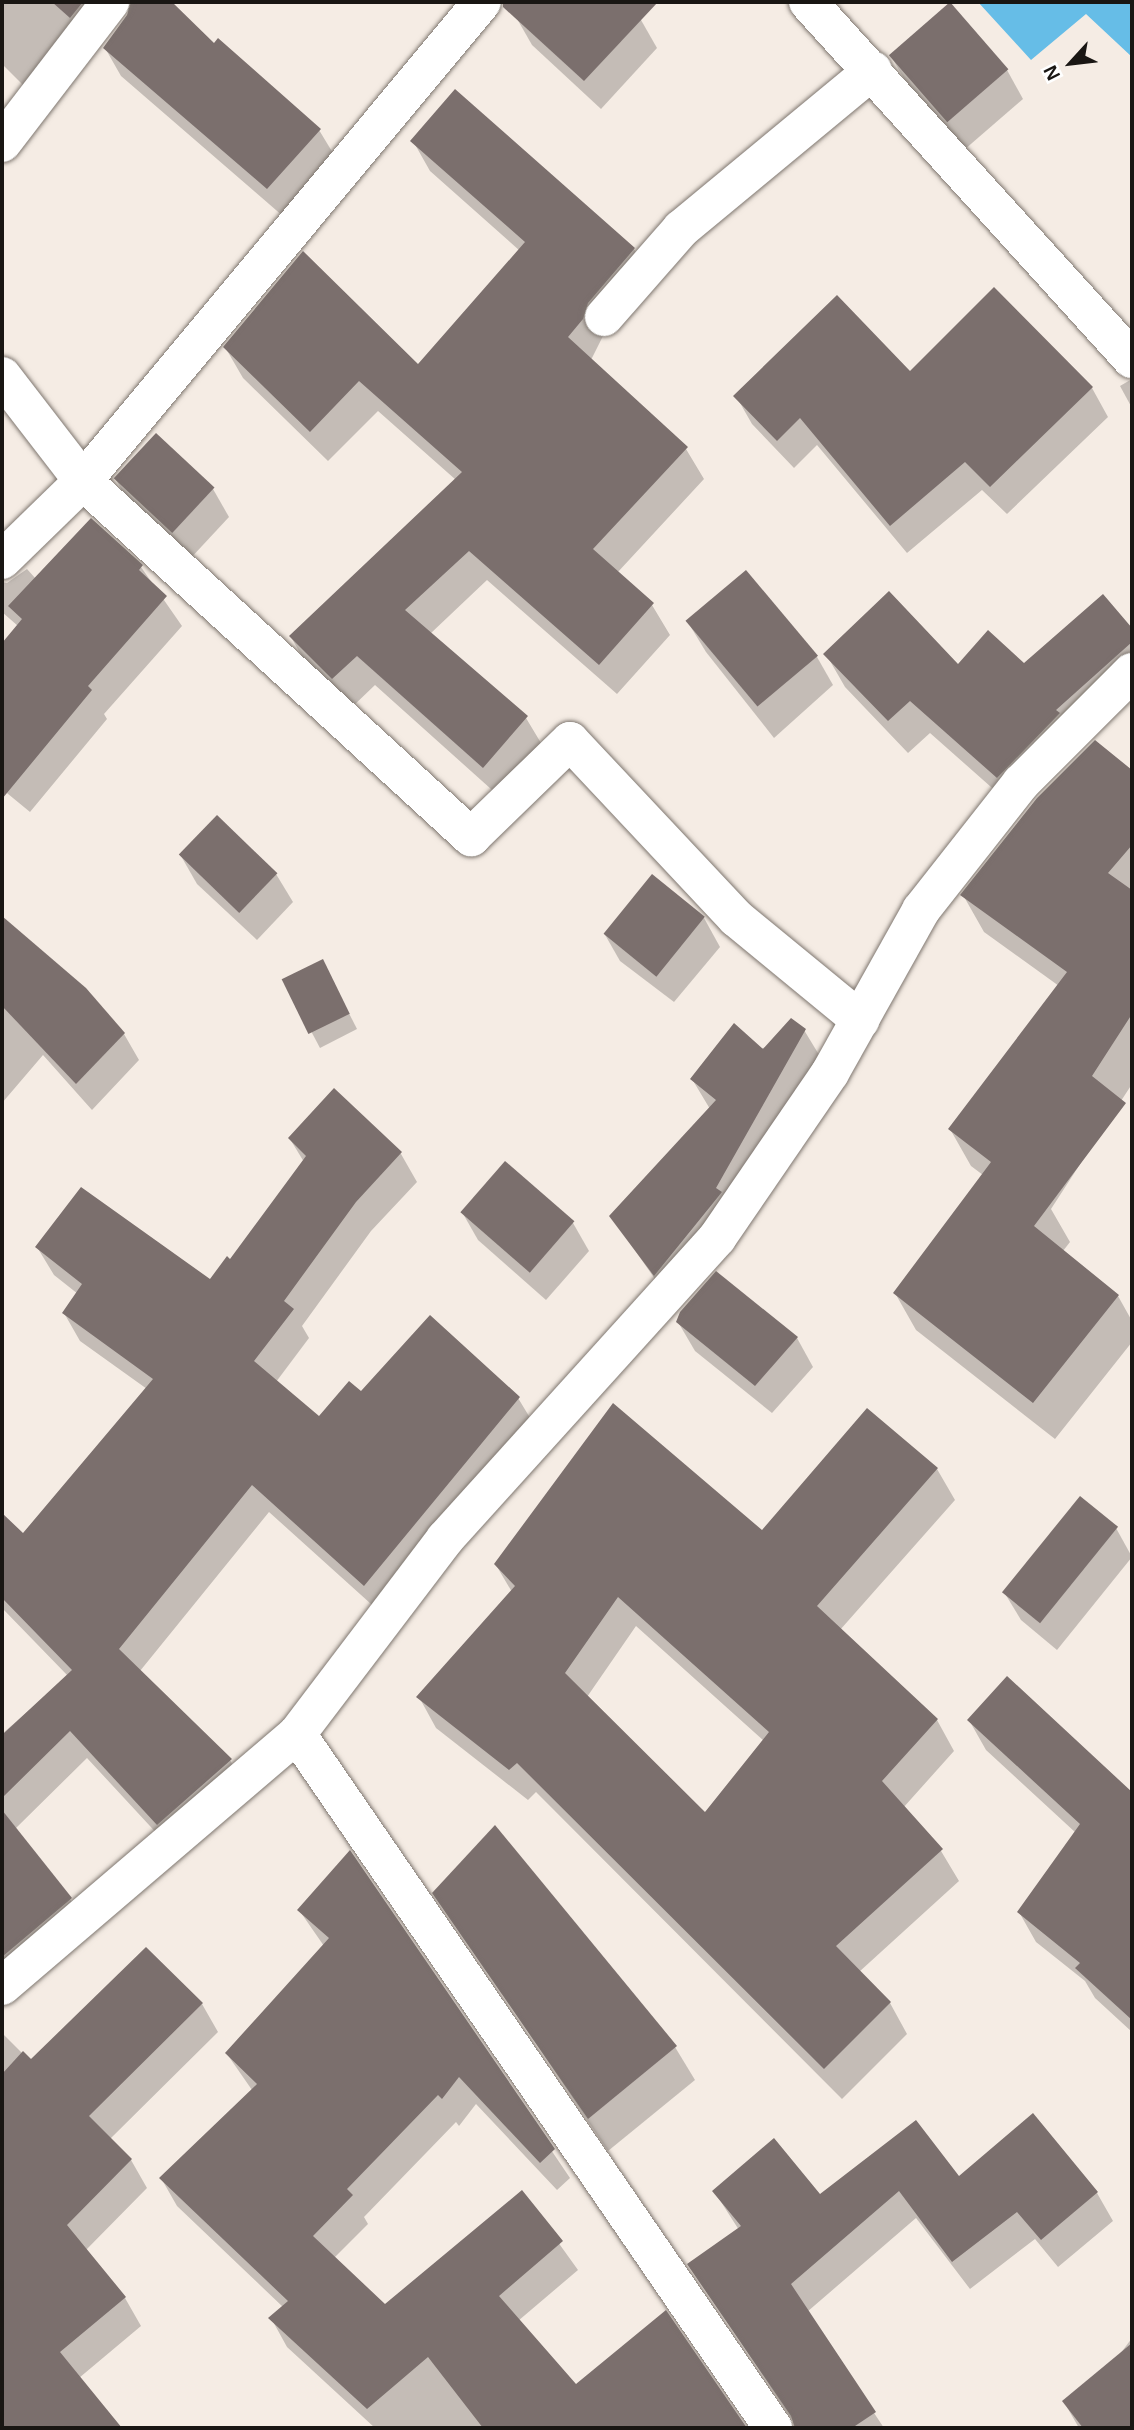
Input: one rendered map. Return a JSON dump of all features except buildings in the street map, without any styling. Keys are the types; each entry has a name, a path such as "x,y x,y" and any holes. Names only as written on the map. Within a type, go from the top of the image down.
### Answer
{"street":[{"path":"2,143 110,2"},
{"path":"2,560 83,481 482,2"},
{"path":"808,2 873,70 1132,359"},
{"path":"604,317 681,229 873,70"},
{"path":"2,376 83,481 471,837 570,741 736,918 860,1020"},
{"path":"2,1986 297,1734 445,1539 717,1238 830,1073 921,910 1021,783 1132,672"},
{"path":"297,1734 773,2428"}],"water":[{"path":"978,2 1132,2 1132,57 1086,14 1031,60"}]}
